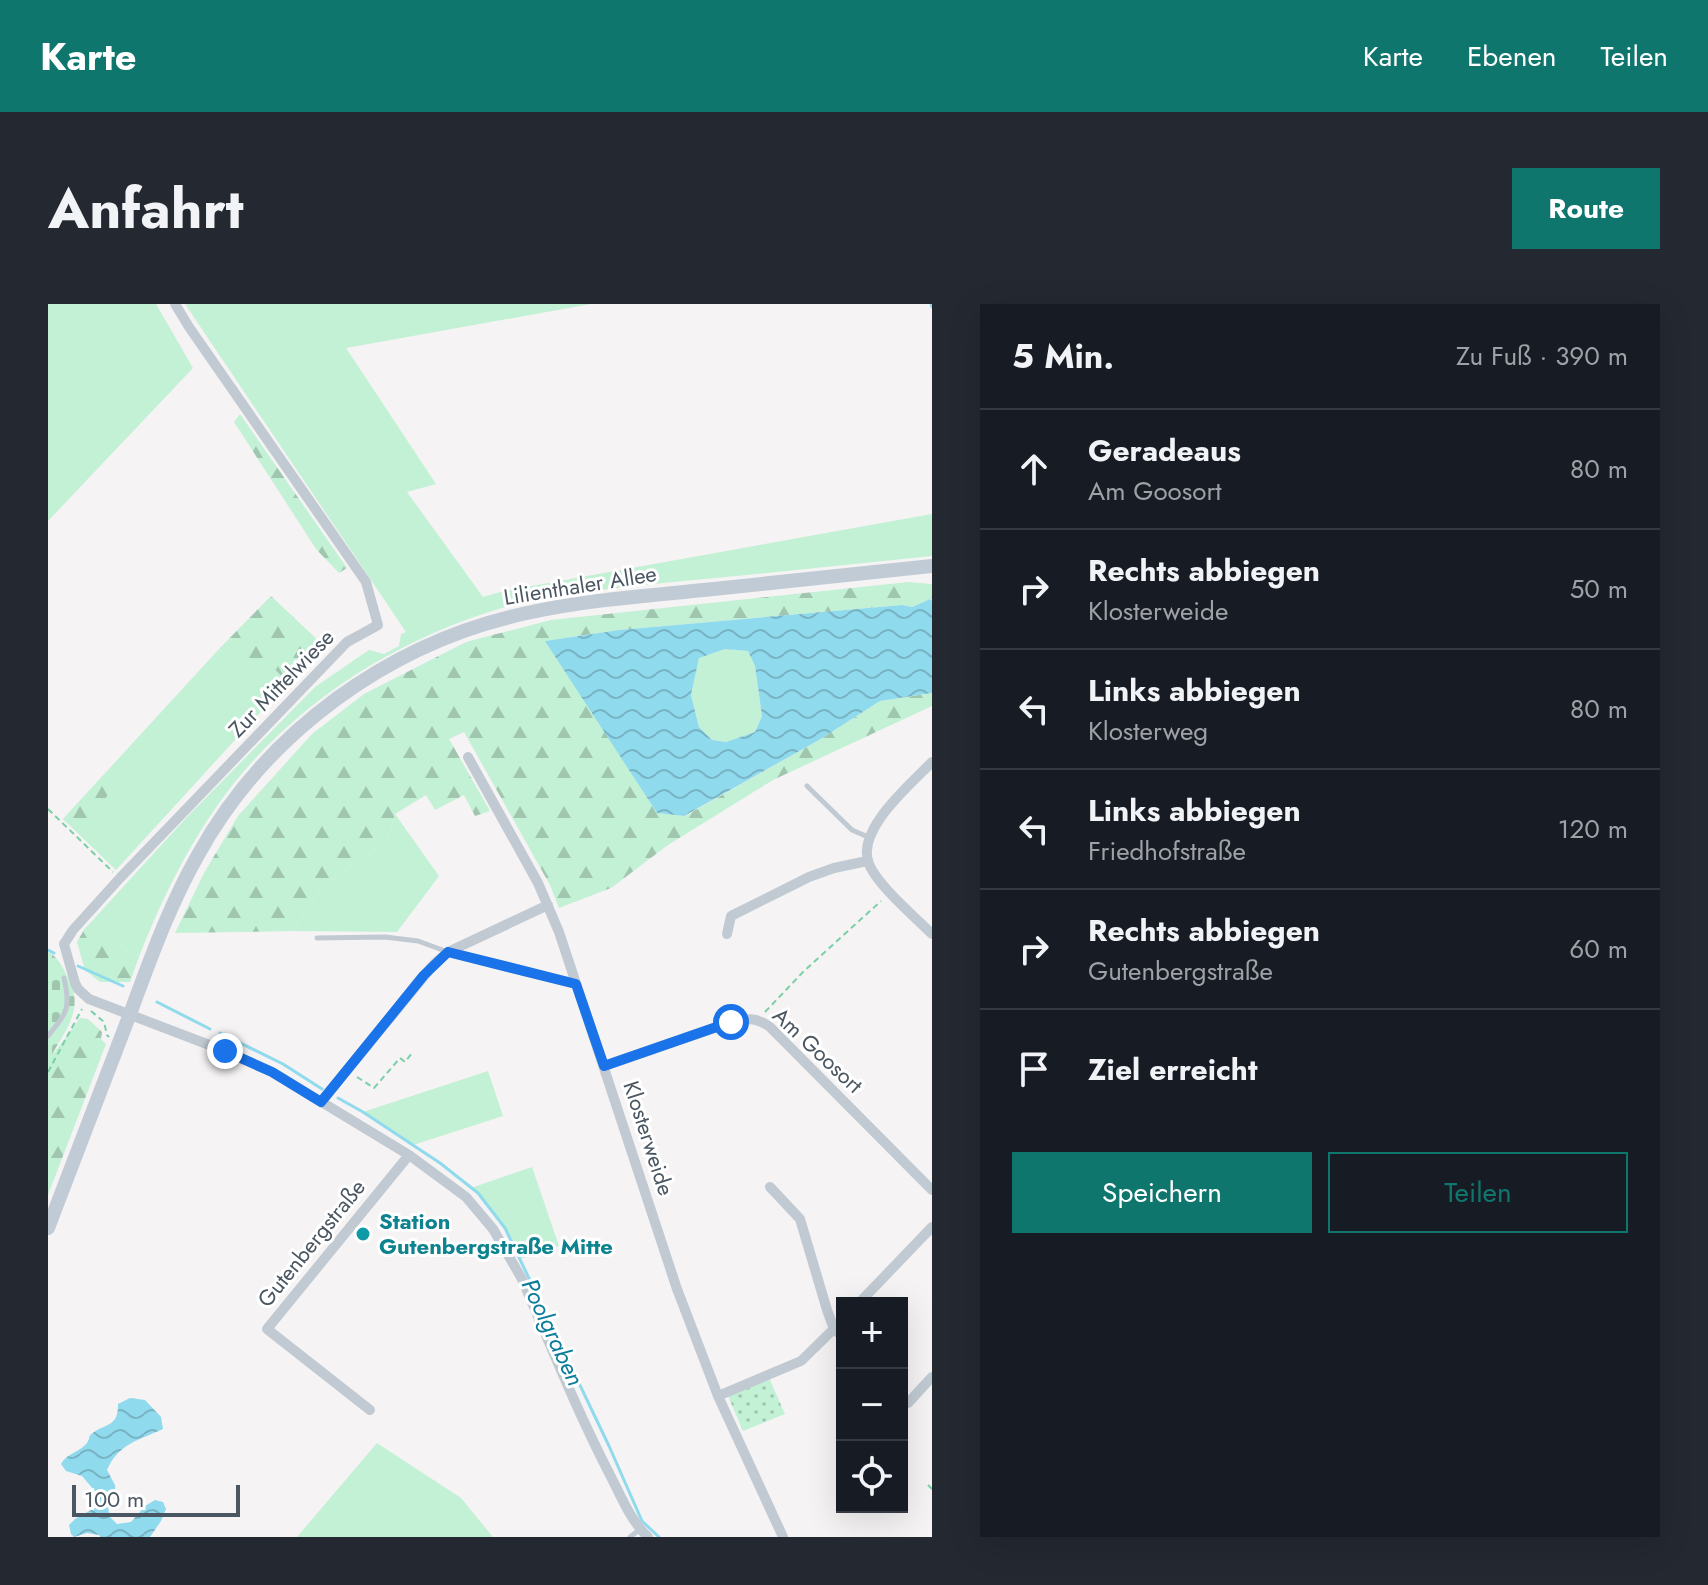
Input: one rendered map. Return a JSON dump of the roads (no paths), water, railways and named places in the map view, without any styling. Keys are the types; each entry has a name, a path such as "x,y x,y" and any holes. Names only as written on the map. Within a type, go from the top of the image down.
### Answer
{"main road":[{"name":"Lilienthaler Allee","path":"48,1228 154,949 207,839 234,800 273,755 340,696 427,645 501,619 616,599 932,566"}],"street":[{"name":"Zur Mittelwiese","path":"130,1014 89,999 78,989 64,944 120,878 347,642 378,625 366,582 175,304"},
{"name":"Klosterweide","path":"468,757 538,883 559,932 677,1289 718,1396 783,1537"},
{"path":"932,762 875,824 868,837 867,861 877,878 932,934"},
{"path":"727,934 731,916 809,877 867,861"},
{"path":"321,1102 424,975 448,952 548,905"},
{"path":"448,952 576,984"},
{"path":"130,1014 272,1072 409,1155 466,1197 509,1254 599,1454 644,1533"},
{"name":"Am Goosort","path":"604,1066 731,1022 758,1019 770,1027 932,1190"},
{"name":"Gutenbergstraße","path":"370,1410 267,1329 409,1155"},
{"path":"770,1187 800,1219 816,1277 836,1322"},
{"path":"865,1297 932,1227"},
{"path":"718,1396 801,1361 836,1332"},
{"path":"908,1399 932,1377"}],"lane":[{"path":"807,786 852,830 868,837"},
{"path":"317,938 385,937 418,941 448,952"},
{"path":"48,1036 68,1008 64,978"},
{"path":"630,1537 644,1533"}],"water":[{"path":"930,599 932,601 932,693 880,701 819,740 684,816 657,813 545,641 619,630 902,605 912,607","holes":["725,649 748,651 755,666 762,716 755,732 726,742 712,740 699,727 691,695 699,658"]},
{"path":"130,1398 145,1400 161,1417 163,1429 130,1444 112,1461 107,1470 115,1485 116,1495 108,1503 109,1516 117,1524 131,1522 155,1500 163,1502 166,1509 150,1537 101,1537 87,1533 74,1537 69,1525 98,1506 100,1497 82,1476 66,1471 61,1464 84,1446 92,1434 111,1423 118,1411 118,1404"}],"waterway":[{"name":"Poolgraben","path":"48,950 54,953"},
{"name":"Poolgraben","path":"78,966 123,986"},
{"name":"Poolgraben","path":"157,1002 210,1029"},
{"name":"Poolgraben","path":"220,1033 283,1064 322,1089"},
{"name":"Poolgraben","path":"338,1098 440,1163 478,1193 505,1228 642,1521 659,1537"}],"place":[{"name":"Station Gutenbergstraße Mitte","path":"363,1234"}]}
